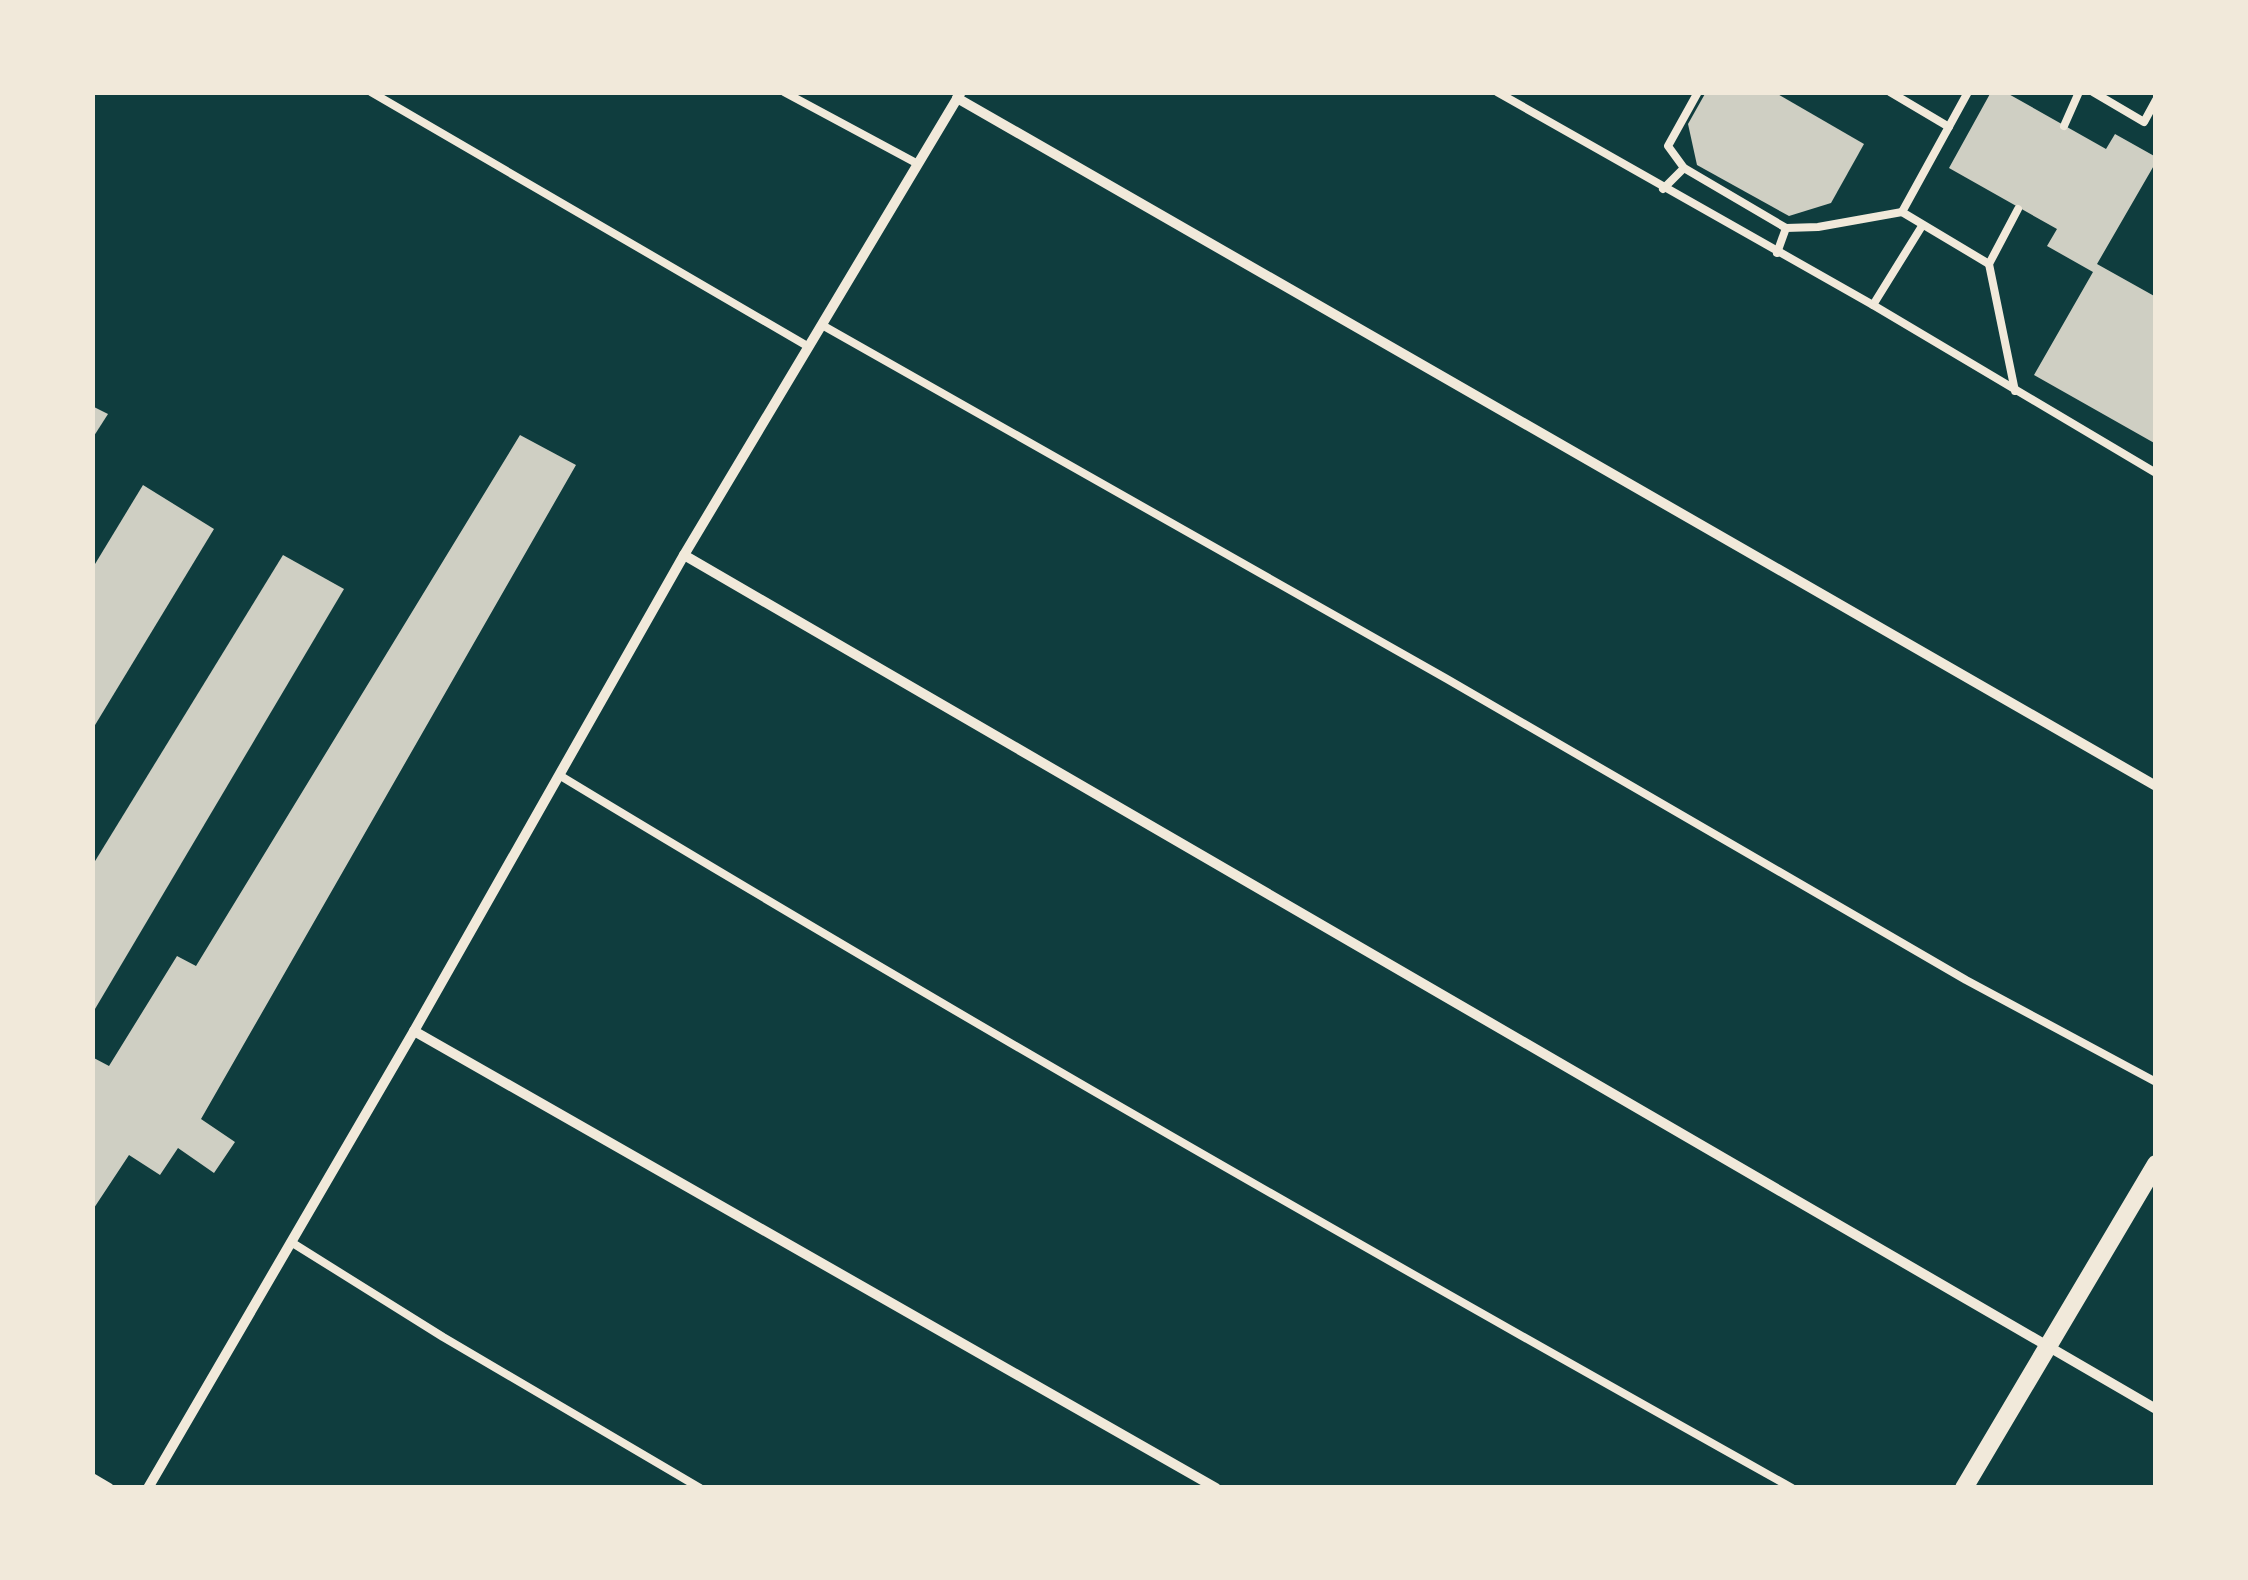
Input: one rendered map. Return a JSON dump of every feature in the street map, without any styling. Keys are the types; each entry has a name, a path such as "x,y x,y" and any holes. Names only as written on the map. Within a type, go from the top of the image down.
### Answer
{"street":[{"path":"148,1488 684,555 959,95 2156,786"},
{"path":"684,555 2156,1410"},
{"path":"414,1031 1216,1488"},
{"path":"1964,1488 2156,1164"},
{"path":"92,1478 110,1488"}],"lane":[{"path":"370,92 808,347"},
{"path":"784,92 918,164"},
{"path":"1498,92 1873,305 2156,473"},
{"path":"1698,92 1668,146 1684,168 1786,228 1818,227 1902,212 1989,264"},
{"path":"1902,212 1968,92"},
{"path":"2064,126 2079,92"},
{"path":"2092,92 2144,122 2156,100"},
{"path":"1890,93 1949,127"},
{"path":"1663,189 1684,168"},
{"path":"2015,391 1989,264 2018,208"},
{"path":"1873,305 1922,226"},
{"path":"1777,253 1786,228"},
{"path":"822,325 1447,679 1966,980 2156,1082"},
{"path":"559,775 850,950 1460,1302 1792,1488"},
{"path":"291,1242 443,1337 700,1488"}],"building":[{"path":"1706,92 1774,92 1864,144 1831,203 1789,216 1697,165 1688,124"},
{"path":"1991,92 2005,92 2106,149 2115,134 2156,157 2097,264 2156,297 2156,444 2034,375 2093,272 2047,246 2057,229 1949,168"},
{"path":"92,406 108,414 92,439"},
{"path":"520,435 576,465 201,1119 235,1142 214,1173 178,1148 160,1175 129,1155 92,1211 92,1057 109,1066 177,956 196,966"},
{"path":"143,485 214,529 92,730 92,569"},
{"path":"283,555 344,589 92,1014 92,866"}]}
